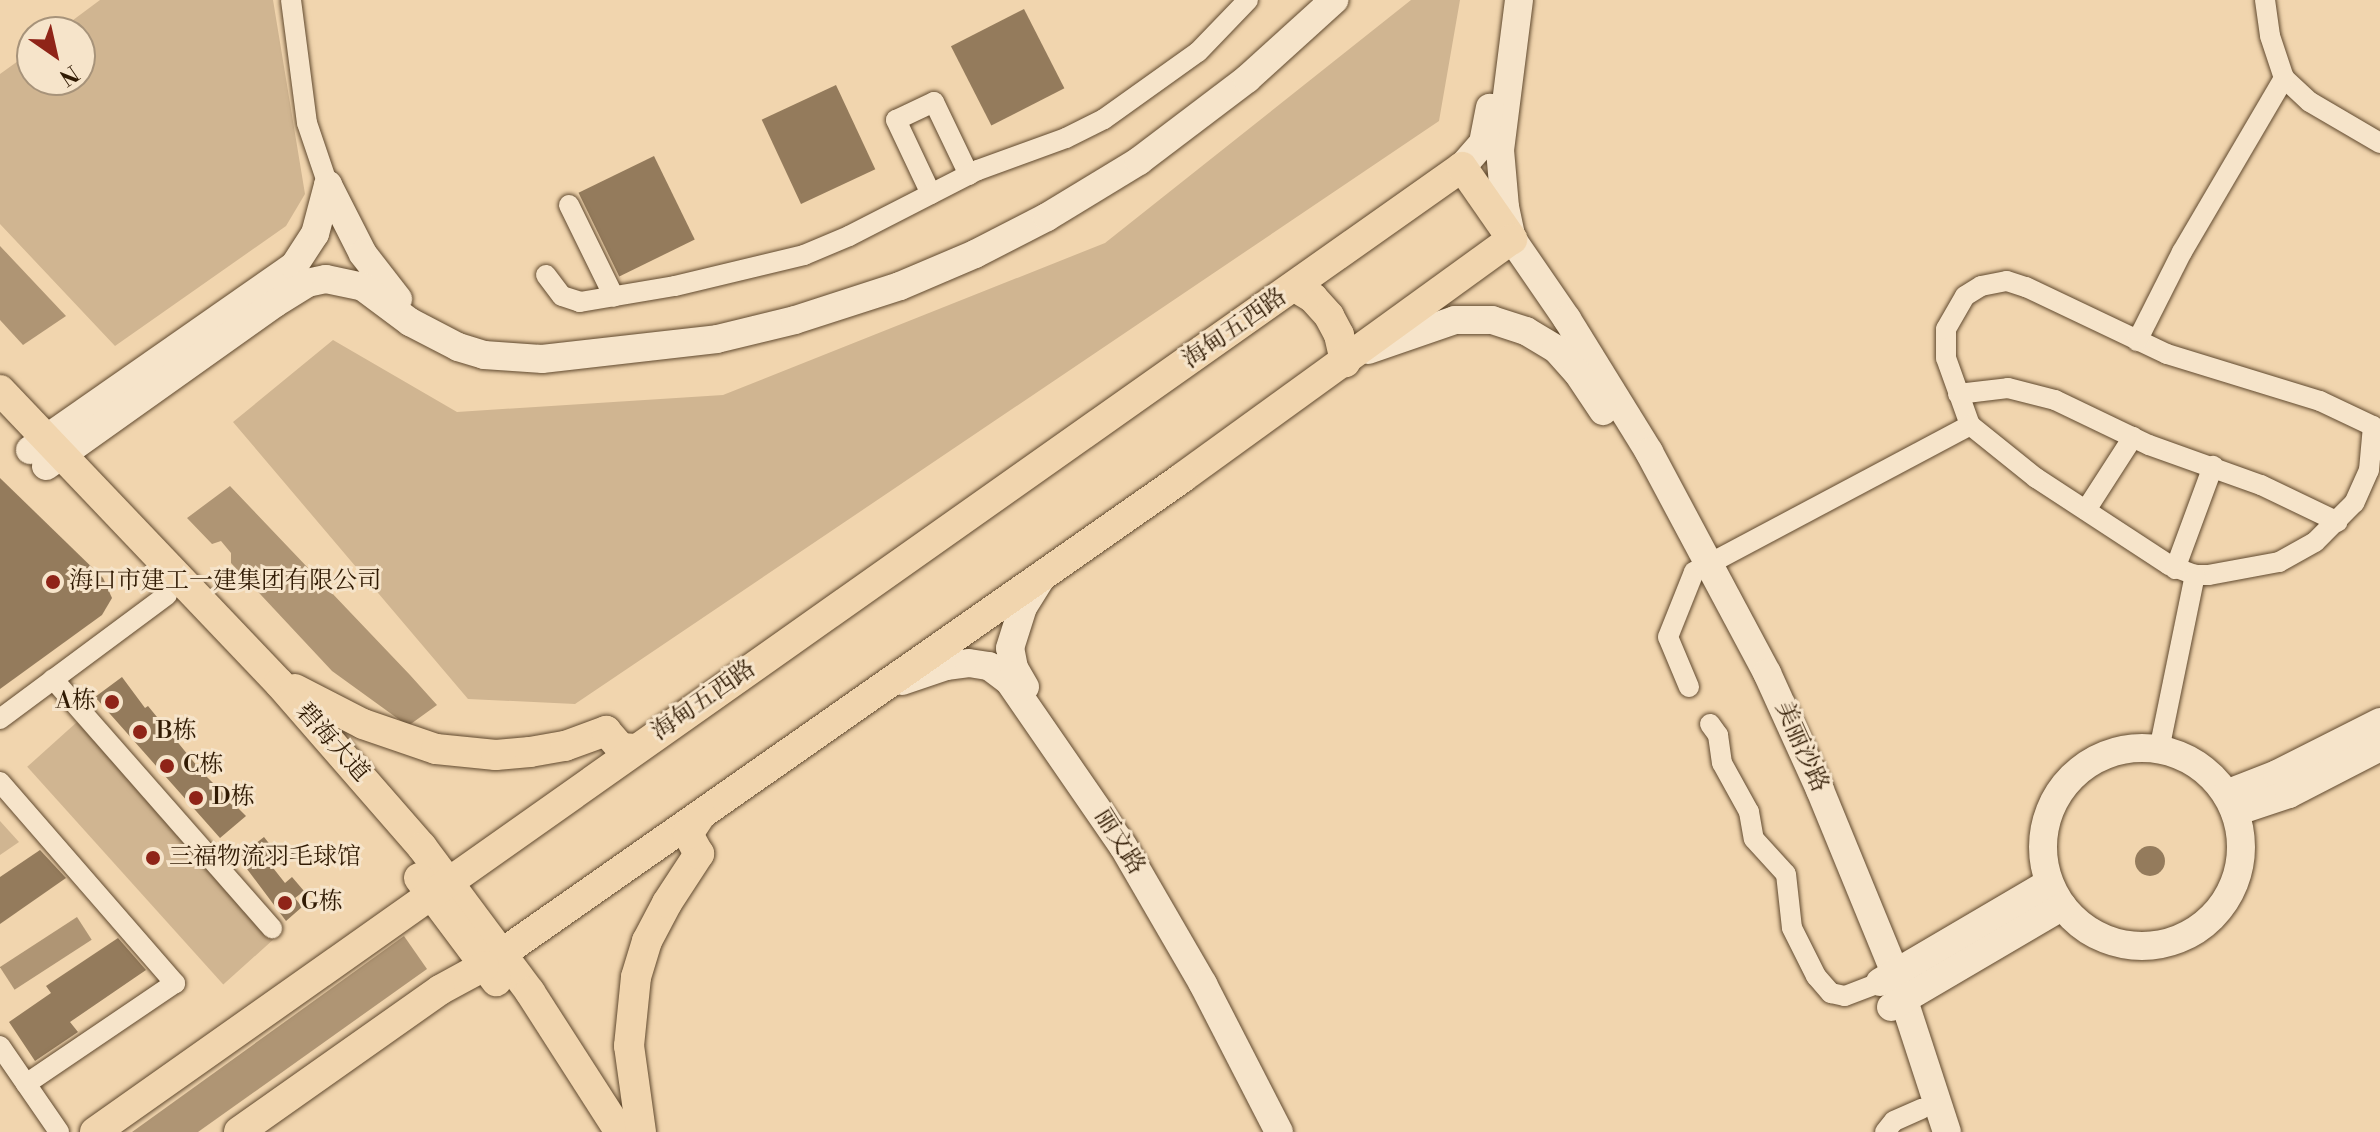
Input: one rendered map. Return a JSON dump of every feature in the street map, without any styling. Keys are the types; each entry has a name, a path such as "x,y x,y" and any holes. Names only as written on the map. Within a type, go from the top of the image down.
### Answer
{"main road":[{"path":"239,1132 440,990 493,960 701,815 1349,359 1512,239 1462,167"},
{"name":"海甸五西路","path":"95,1132 1462,167"},
{"path":"1305,279 1313,298 1329,316 1349,359"},
{"name":"碧海大道","path":"0,390 46,452 167,595 439,887"},
{"name":"碧海大道","path":"0,419 46,452 280,684 360,773 493,960 572,1054 620,1132"},
{"path":"280,684 363,724 436,749 496,755 530,752 565,746 606,731 621,748 636,749"},
{"path":"641,1132 629,1046 633,990 647,941 699,854 688,834 701,815"},
{"name":"碧海大道","path":"493,960 598,1132"}],"street":[{"path":"291,0 307,123 328,185 363,254 388,290 424,319 449,333 499,347 541,350 635,342 705,331 780,314 872,286 948,256 1062,198 1189,114 1325,2"},
{"path":"546,275 570,301 614,297 804,255 849,236 969,175 1066,138 1104,119 1198,52 1248,0"},
{"path":"1462,167 1483,143 1488,129 1503,0"},
{"path":"1519,0 1500,150 1505,207 1512,239 1599,387"},
{"path":"2265,0 2270,36 2284,78 2310,102 2380,143"},
{"path":"46,452 307,283 326,279 363,287 410,322 458,347 484,355 542,359 717,339 795,320 900,286 975,254 1047,217 1139,161 1247,79 1325,2"},
{"path":"2137,341 2182,252 2284,78"},
{"path":"931,194 896,120 934,102 969,175"},
{"path":"46,452 294,266 315,234 328,185"},
{"path":"569,205 614,297"},
{"path":"2007,281 2026,287 2137,341 2167,354 2376,420 2364,486 2338,522 2315,542 2279,562 2227,573 2185,572 2015,463 1970,425 1946,358 1946,329 1965,296 1987,284 2007,281"},
{"path":"1349,359 1455,320 1492,320 1526,331 1556,349 1599,387"},
{"name":"美丽沙路","path":"1599,387 1799,742 1947,1132"},
{"path":"1958,394 1992,388 2032,393 2084,413 2133,437 2213,466 2338,522"},
{"path":"1689,687 1668,637 1703,567 1970,425"},
{"path":"2086,510 2133,437"},
{"path":"2159,750 2185,572 2213,466"},
{"name":"丽文路","path":"1044,574 1017,622 1010,648 1014,668 1173,916 1287,1132"},
{"path":"0,719 167,595"},
{"name":"丽文路","path":"882,688 939,668 969,663 989,666 1009,681 1130,858 1210,996 1279,1132"},
{"path":"53,679 272,928"},
{"path":"2231,803 2277,774 2380,722"},
{"path":"1710,724 1718,735 1722,763 1749,812 1754,839 1786,874 1792,928 1816,976 1831,993 1845,996 1892,991 2056,895"},
{"path":"2138,747 2159,750 2200,765 2231,803 2242,850 2235,882 2219,910 2194,932 2163,944 2130,946 2098,937 2071,918 2056,895 2042,860 2044,827 2056,796 2077,771 2105,754 2138,747"},
{"path":"2231,803 2289,794 2380,747"},
{"path":"0,782 175,983 26,1084"},
{"name":"美丽沙路","path":"1892,991 1924,1120"},
{"path":"0,1046 59,1132"},
{"path":"1885,1132 1894,1121 1924,1120"}],"shaded area":[{"path":"100,0 273,0 305,194 286,226 115,346 0,224 0,74 16,62 16,96 96,96 96,16 78,16"},
{"path":"1411,0 1460,0 1439,121 575,704 468,699 233,422 333,340 457,412 723,395 1105,243"},
{"path":"0,246 66,316 23,345 0,320"},
{"path":"230,486 437,705 408,726 332,671 231,563 231,553 221,541 212,544 187,518"},
{"name":"三福物流羽毛球馆","path":"77,722 273,940 223,985 27,767"},
{"path":"0,821 19,842 0,855"},
{"path":"77,917 92,940 15,990 0,967"},
{"path":"404,936 427,969 198,1132 132,1132"}],"building":[{"path":"1024,9 1064,88 991,126 951,46"},
{"path":"836,85 875,169 801,204 762,120"},
{"path":"654,156 695,240 619,276 579,193"},
{"name":"海口市建工一建集团有限公司","path":"0,478 103,578 112,598 102,615 0,689"},
{"path":"122,677 202,772 246,816 220,838 95,697"},
{"path":"264,837 275,851 266,859 285,883 292,877 304,891 295,898 302,907 286,921 238,857"},
{"path":"2150,846 2161,850 2165,861 2161,872 2150,876 2139,872 2135,861 2139,850"},
{"path":"40,850 66,878 0,924 0,877"},
{"path":"118,938 146,970 70,1022 78,1032 35,1061 9,1022 51,993 46,986"}],"place":[{"name":"海口市建工一建集团有限公司","path":"53,582"},
{"name":"A栋","path":"112,702"},
{"name":"B栋","path":"140,732"},
{"name":"C栋","path":"167,766"},
{"name":"D栋","path":"196,798"},
{"name":"三福物流羽毛球馆","path":"153,858"},
{"name":"G栋","path":"285,903"}]}
